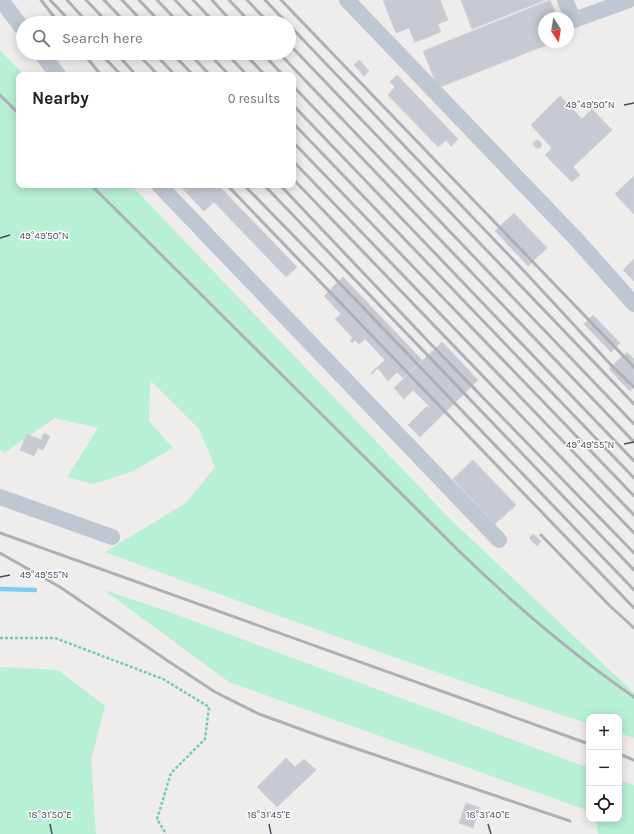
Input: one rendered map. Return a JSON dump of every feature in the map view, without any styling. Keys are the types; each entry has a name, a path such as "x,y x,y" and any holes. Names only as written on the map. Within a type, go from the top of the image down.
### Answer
{"street":[{"path":"1,0 16,20"},
{"path":"347,0 577,240 634,304"},
{"path":"566,0 574,20 629,0"},
{"path":"46,60 56,72"},
{"path":"162,188 499,540"},
{"path":"0,497 112,537"}],"path":[{"path":"0,638 55,638 163,679 209,707 205,739 171,773 157,819 166,834"}],"green space":[{"path":"0,50 21,72 16,72 16,188 134,188 450,519 634,693 634,738 622,734 622,714 586,714 586,723 285,618 105,552 186,503 215,467 199,429 150,380 149,421 173,448 131,472 93,484 67,477 98,428 55,418 4,453 0,449"},
{"path":"104,590 164,610 586,767 586,810 229,682"},
{"path":"0,667 58,670 105,706 91,760 96,834 0,834"},
{"path":"622,781 634,785 634,834 598,834 596,822 622,822"}],"building":[{"path":"383,0 440,0 448,20 438,24 441,32 415,42 409,28 396,33"},
{"path":"461,0 545,0 472,29"},
{"path":"550,0 555,12 538,12 539,48 438,88 423,51"},
{"path":"359,60 369,71 364,76 354,65"},
{"path":"397,75 458,139 451,146 446,140 438,147 388,95 395,87 390,82"},
{"path":"560,96 582,119 592,109 612,130 573,167 580,175 572,182 545,155 552,148 531,125"},
{"path":"538,140 542,144 540,148 536,148 533,144"},
{"path":"634,176 634,214 615,194"},
{"path":"182,188 221,188 297,267 286,277 214,202 204,211"},
{"path":"514,213 547,248 528,266 495,231"},
{"path":"634,259 634,281 623,270"},
{"path":"343,277 422,360 403,378 397,372 388,381 378,368 372,374 371,373 385,360 365,339 359,344 355,340 352,343 350,340 353,338 335,319 341,314 324,296"},
{"path":"593,315 620,343 611,352 584,324"},
{"path":"442,342 478,380 420,437 408,425 427,406 429,408 430,407 413,390 404,399 394,388"},
{"path":"627,352 634,359 634,387 630,391 609,369"},
{"path":"44,433 50,436 43,450 38,448 34,456 20,450 27,434 41,440"},
{"path":"473,460 516,505 495,524 453,479"},
{"path":"533,534 541,541 537,546 529,538"},
{"path":"286,758 295,767 304,759 316,770 277,807 257,787"},
{"path":"466,803 480,808 473,828 459,823"}],"waterway":[{"path":"0,589 35,590"}],"railway":[{"path":"41,0 54,16"},
{"path":"50,0 65,16"},
{"path":"67,0 82,16"},
{"path":"86,0 101,16"},
{"path":"104,0 119,16"},
{"path":"122,0 137,16"},
{"path":"139,0 154,16"},
{"path":"157,0 172,16"},
{"path":"175,0 190,16"},
{"path":"193,0 208,16"},
{"path":"212,0 227,16"},
{"path":"229,0 244,16"},
{"path":"247,0 262,16"},
{"path":"265,0 280,16"},
{"path":"281,0 634,367"},
{"path":"296,32 524,271 612,366 634,387"},
{"path":"296,51 634,404"},
{"path":"89,60 99,72"},
{"path":"107,60 118,72"},
{"path":"122,60 133,72"},
{"path":"144,60 155,72"},
{"path":"161,60 172,72"},
{"path":"179,60 190,72"},
{"path":"196,60 207,72"},
{"path":"215,60 226,72"},
{"path":"233,60 244,72"},
{"path":"251,60 262,72"},
{"path":"269,60 280,72"},
{"path":"286,60 634,424"},
{"path":"296,89 634,442"},
{"path":"0,95 16,111"},
{"path":"296,108 634,461"},
{"path":"296,126 634,478"},
{"path":"296,145 634,496"},
{"path":"296,164 634,515"},
{"path":"296,182 634,533"},
{"path":"94,188 481,572 523,610 588,664 634,697"},
{"path":"230,188 634,608"},
{"path":"247,188 634,590"},
{"path":"267,188 634,570"},
{"path":"283,188 425,338 634,553"},
{"path":"0,533 586,743"},
{"path":"541,535 610,606 634,628"},
{"path":"0,553 60,587 215,692 259,714 325,738 570,821"},
{"path":"622,755 634,760"}]}
